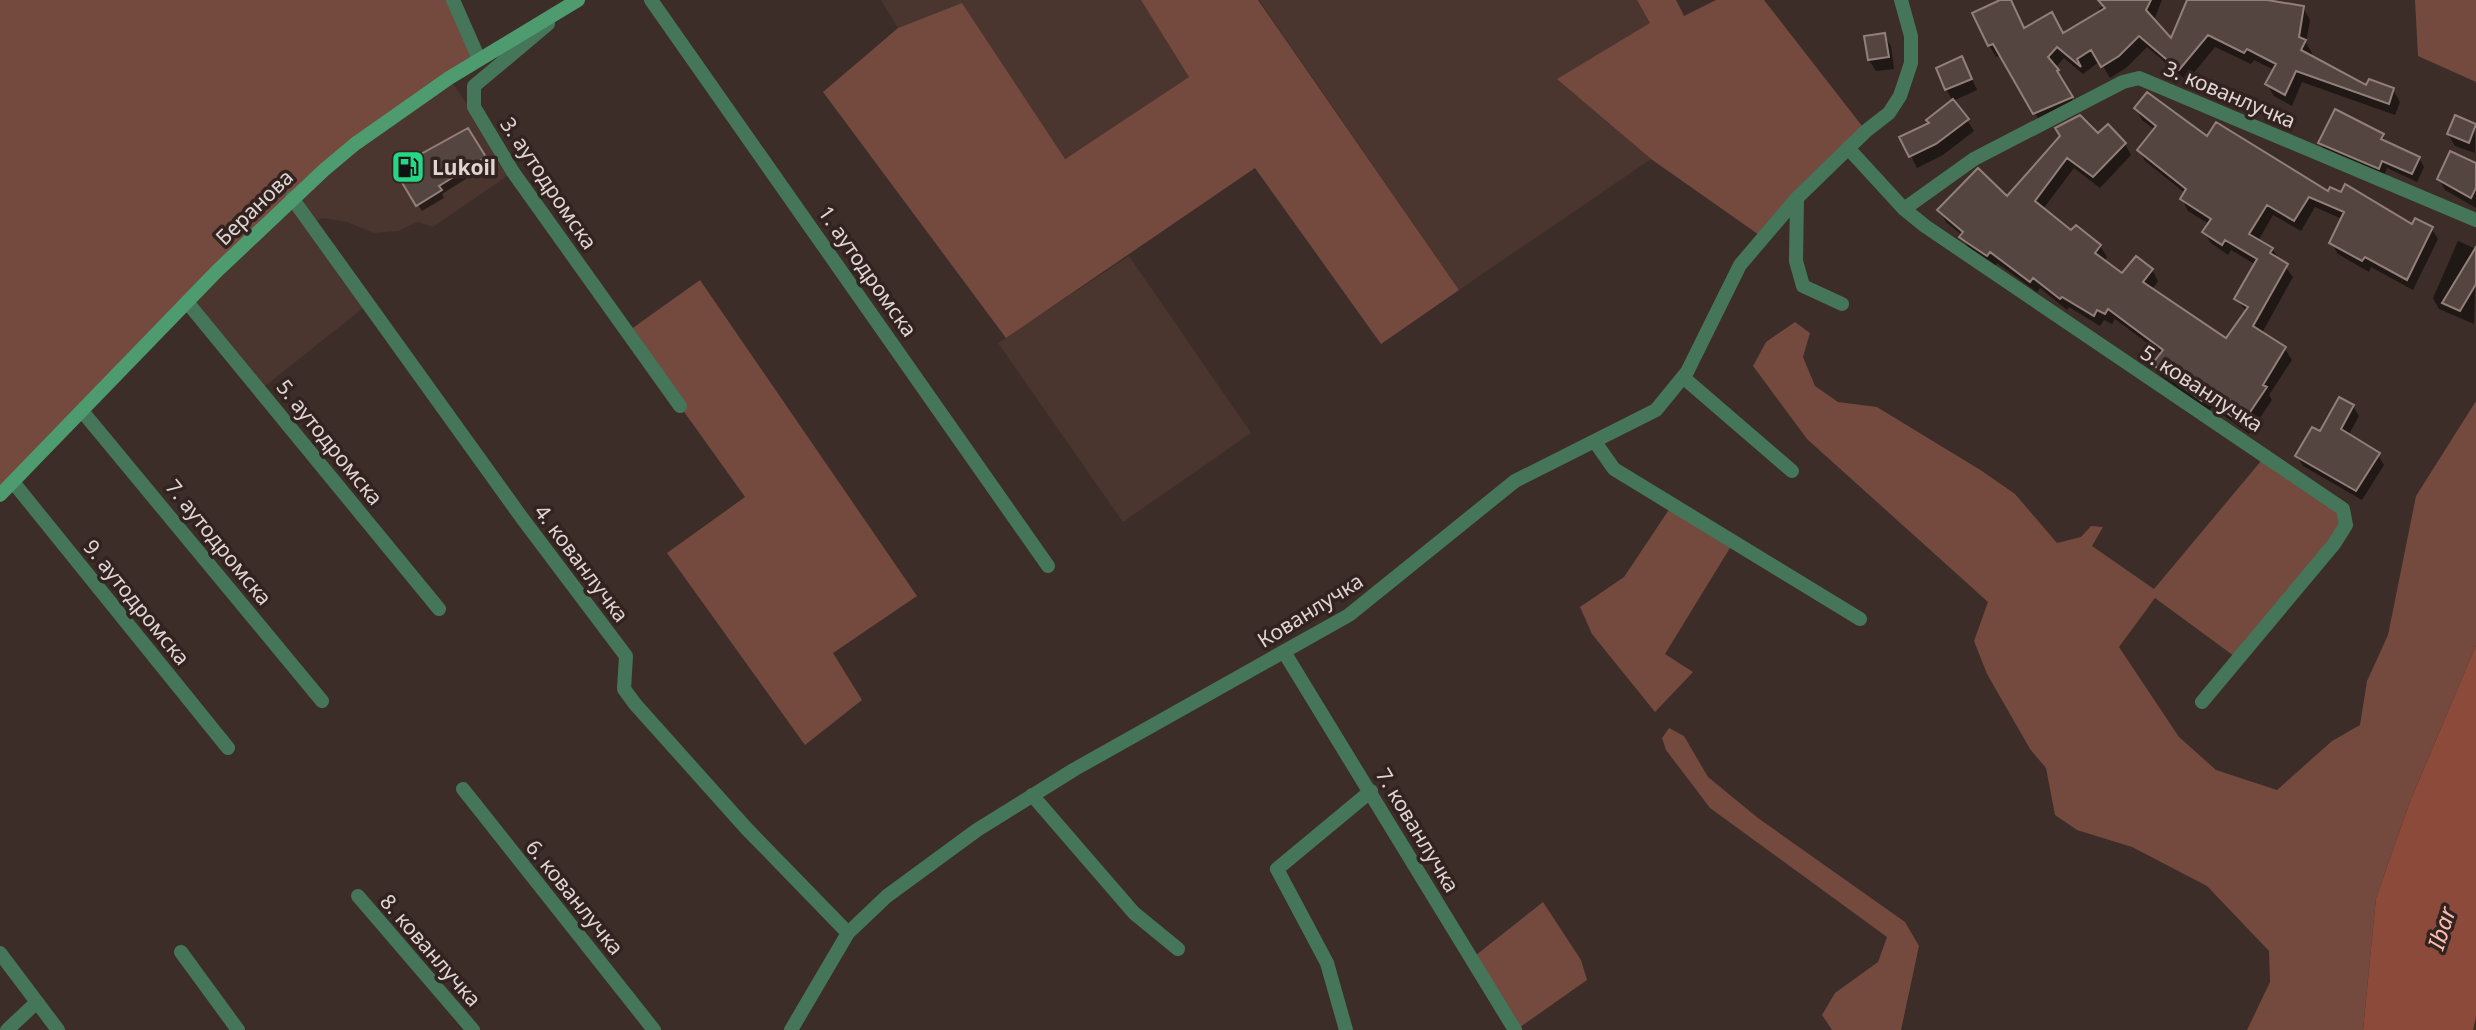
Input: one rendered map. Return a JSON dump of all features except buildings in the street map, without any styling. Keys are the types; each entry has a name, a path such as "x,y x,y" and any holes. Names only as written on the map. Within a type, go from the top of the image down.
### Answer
{"main road":[{"name":"Беранова","path":"0,495 292,198 355,144 479,59 577,1"}],"street":[{"path":"453,0 479,59"},
{"name":"1. аутодромска","path":"651,0 1048,566"},
{"name":"Кованлучка","path":"790,1030 848,933 887,896 977,830 1032,795 1349,615 1515,481 1656,410 1684,378 1740,265 1797,198 1848,148 1889,113 1908,81 1912,63 1911,36 1901,0"},
{"name":"3. аутодромска","path":"577,1 474,86 474,107 513,173 680,406"},
{"name":"3. кованлучка","path":"1904,209 1973,159 2123,82 2139,79 2476,220"},
{"name":"5. кованлучка","path":"1848,148 1904,209 2050,313 2343,509 2346,525 2334,544 2202,702"},
{"name":"4. кованлучка","path":"292,198 513,507 626,656 624,689 635,704 746,828 848,933"},
{"path":"1797,198 1796,261 1803,286 1842,304"},
{"name":"5. аутодромска","path":"187,302 439,609"},
{"path":"1684,378 1792,471"},
{"name":"7. аутодромска","path":"82,411 322,701"},
{"path":"1595,442 1614,469 1860,619"},
{"name":"9. аутодромска","path":"13,482 228,748"},
{"name":"7. кованлучка","path":"1284,652 1515,1030"},
{"name":"6. кованлучка","path":"463,789 654,1030"},
{"path":"1346,1030 1327,963 1277,869 1371,791"},
{"path":"1032,795 1134,913 1178,949"},
{"name":"8. кованлучка","path":"358,896 472,1030"},
{"path":"181,952 238,1030"},
{"path":"0,953 58,1030"},
{"path":"7,1030 37,1002"}],"shaded area":[{"path":"0,0 453,0 479,59 355,144 0,495"},
{"path":"881,0 1141,0 1190,77 1064,159 962,3 898,28"},
{"path":"1141,0 1258,0 1459,290 1381,344 1255,168 1006,338 823,92 898,28 962,3 1065,159 1189,77"},
{"path":"1259,0 1637,0 1651,23 1558,79 1651,159 1459,290"},
{"path":"1637,0 1676,0 1684,16 1716,0 1764,0 1866,131 1762,237 1651,159 1557,79 1650,23"},
{"path":"2415,0 2476,0 2476,82 2418,56"},
{"path":"449,78 513,172 433,227 418,222 398,231 374,233 347,222 322,218 311,224 367,305 260,390 187,302 292,198"},
{"path":"1129,256 1251,433 1123,522 998,343"},
{"path":"700,280 917,596 833,653 862,700 805,745 667,553 745,497 627,332"},
{"path":"1795,322 1810,333 1803,357 1815,386 1838,402 1877,407 1982,471 2015,494 2057,543 2081,537 2091,526 2103,527 2092,546 2154,589 2266,455 2346,517 2238,659 2155,598 2119,647 2179,737 2216,770 2277,790 2332,741 2360,725 2367,681 2388,635 2416,496 2476,401 2476,645 2409,804 2376,898 2363,1030 2247,1030 2270,982 2269,951 2207,886 2132,847 2077,830 2055,815 2046,768 2030,749 1987,674 1974,641 1988,602 1807,439 1753,366 1766,342"},
{"path":"1672,505 1733,543 1665,654 1693,672 1655,712 1592,634 1580,607 1624,577"},
{"path":"1669,728 1684,736 1708,777 1758,818 1905,922 1919,946 1901,1030 1832,1030 1822,1015 1835,993 1878,962 1887,937 1710,808 1666,750 1662,738"},
{"path":"1543,902 1581,960 1587,980 1516,1030 1471,959"}],"water":[{"name":"Ibar","path":"2476,645 2476,1017 2473,1030 2363,1030 2376,898 2409,804"}],"place":[{"name":"Lukoil","path":"408,167"}]}
